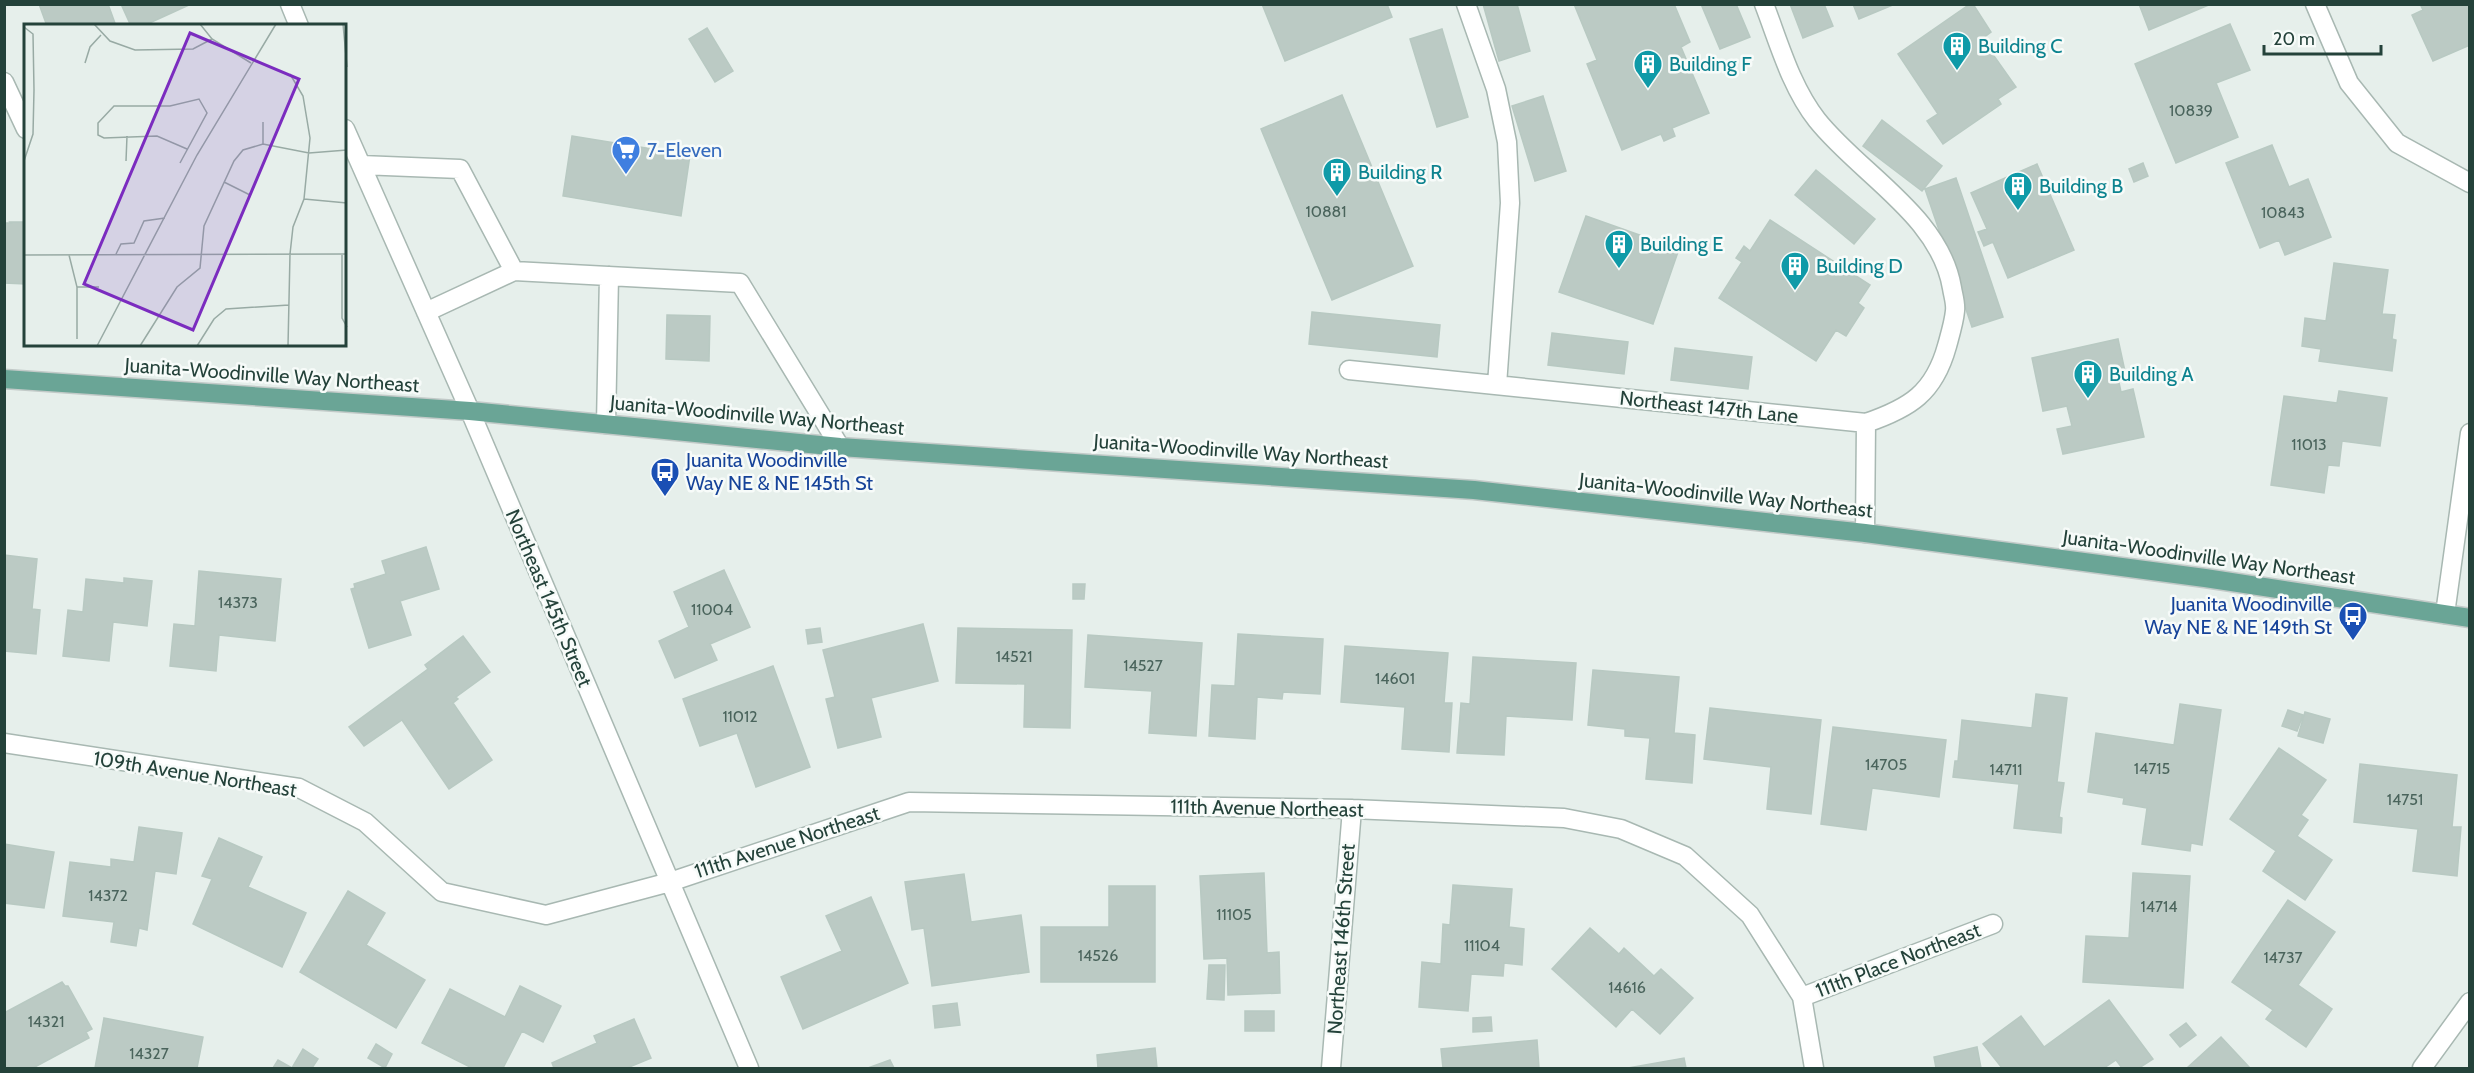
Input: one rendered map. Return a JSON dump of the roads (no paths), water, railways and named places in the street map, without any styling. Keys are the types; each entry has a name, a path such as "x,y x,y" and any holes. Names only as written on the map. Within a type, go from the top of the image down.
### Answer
{"main road":[{"name":"Juanita-Woodinville Way Northeast","path":"4,380 470,411 840,447 1474,490 1865,533 2205,578 2469,618"}],"street":[{"path":"290,4 298,24"},
{"path":"1466,4 1496,89 1507,142 1510,203 1497,385"},
{"name":"Northeast 147th Lane","path":"1349,370 1866,423 1887,416 1916,400 1941,369 1950,337 1955,309 1949,273 1928,232 1817,120 1796,86 1764,4"},
{"path":"2315,4 2349,83 2397,143 2469,183"},
{"path":"4,82 24,125"},
{"name":"Northeast 145th Street","path":"346,131 470,411 749,1068"},
{"path":"361,165 460,169 514,271"},
{"path":"426,312 514,271 740,283 840,447"},
{"path":"606,424 609,276"},
{"path":"1865,533 1866,423"},
{"path":"2445,614 2469,434"},
{"name":"109th Avenue Northeast","path":"4,743 299,788 365,822 442,892 546,915 670,882"},
{"name":"111th Avenue Northeast","path":"670,882 909,802 1352,809 1564,818 1621,829 1685,856 1750,915 1802,997"},
{"name":"Northeast 146th Street","path":"1331,1068 1352,809"},
{"name":"111th Place Northeast","path":"1802,997 1994,924"},
{"path":"1802,997 1814,1068"},
{"path":"2422,1068 2469,1002"}],"place":[{"name":"Building C","path":"1957,72"},
{"name":"Building F","path":"1648,90"},
{"name":"7-Eleven","path":"626,176"},
{"name":"Building R","path":"1337,198"},
{"name":"Building B","path":"2018,212"},
{"name":"Building E","path":"1619,270"},
{"name":"Building D","path":"1795,292"},
{"name":"Building A","path":"2088,400"},
{"name":"Juanita Woodinville Way NE & NE 145th St","path":"665,498"},
{"name":"Juanita Woodinville Way NE & NE 149th St","path":"2353,642"}]}
